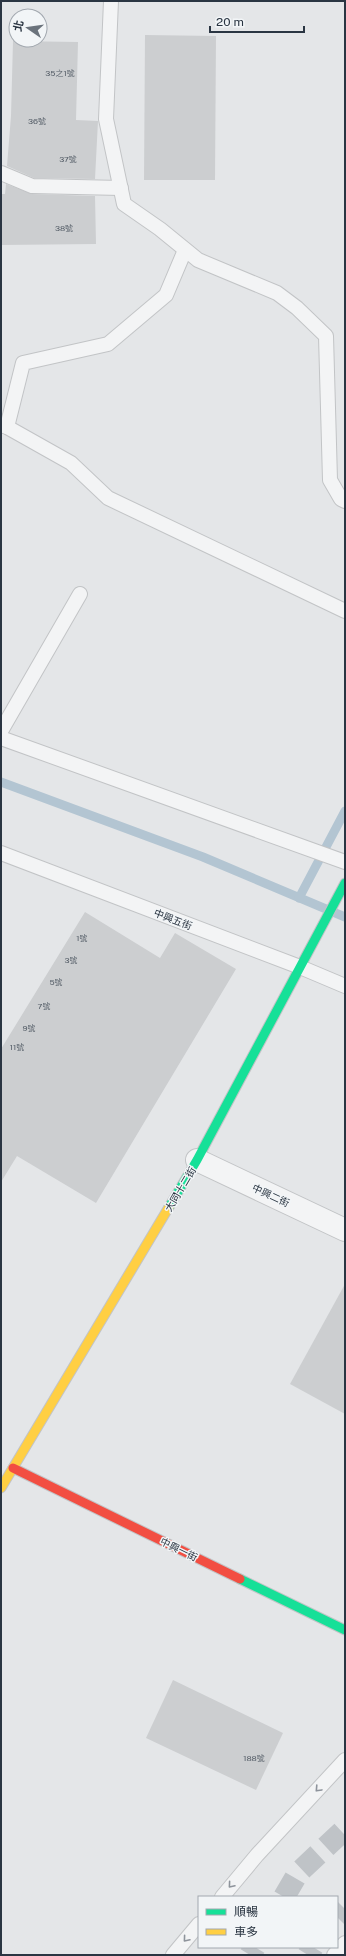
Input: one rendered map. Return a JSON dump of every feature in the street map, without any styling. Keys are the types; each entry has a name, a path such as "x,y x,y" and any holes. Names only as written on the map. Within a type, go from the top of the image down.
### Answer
{"street":[{"name":"大同十二街","path":"1,1488 197,1160 345,883"},
{"name":"中興二街","path":"197,1160 345,1230"},
{"name":"中興一街","path":"13,1468 345,1630"}],"lane":[{"path":"111,1 106,119 124,204 160,229 198,260 277,293 296,308 326,336 330,480 341,499 345,501"},
{"path":"1,173 32,186 121,188"},
{"path":"185,250 166,295 108,344 23,363 4,426 71,463 108,498 345,610"},
{"path":"1,731 80,594"},
{"path":"1,738 345,862"},
{"name":"中興五街","path":"1,853 301,966 345,986"},
{"path":"223,1896 257,1855 345,1760"},
{"path":"173,1955 198,1925"},
{"path":"334,1955 345,1943"}],"building":[{"path":"145,35 216,36 215,180 144,180"},
{"path":"48,42 78,42 76,120 98,121 95,179 34,178 7,166 11,116 13,48 48,48"},
{"path":"6,184 32,194 95,196 96,244 1,245 1,194 5,194"},
{"path":"85,912 160,958 175,933 236,969 96,1203 17,1156 1,1182 1,1049"},
{"path":"345,1284 345,1414 290,1384"},
{"path":"173,1680 283,1733 256,1790 146,1738"}],"waterway":[{"path":"1,782 203,857 345,917"},
{"path":"299,898 345,811"}],"tunnel":[{"path":"285,1896 298,1873 345,1829"},
{"path":"338,1916 345,1909"},
{"path":"250,1955 254,1948"},
{"path":"308,1955 312,1948"}],"traffic: fast":[{"path":"169,1207 197,1160 345,883"},
{"path":"240,1579 345,1630"}],"traffic: slow":[{"path":"1,1488 169,1207"}],"traffic: jam":[{"path":"13,1468 240,1579"}]}
